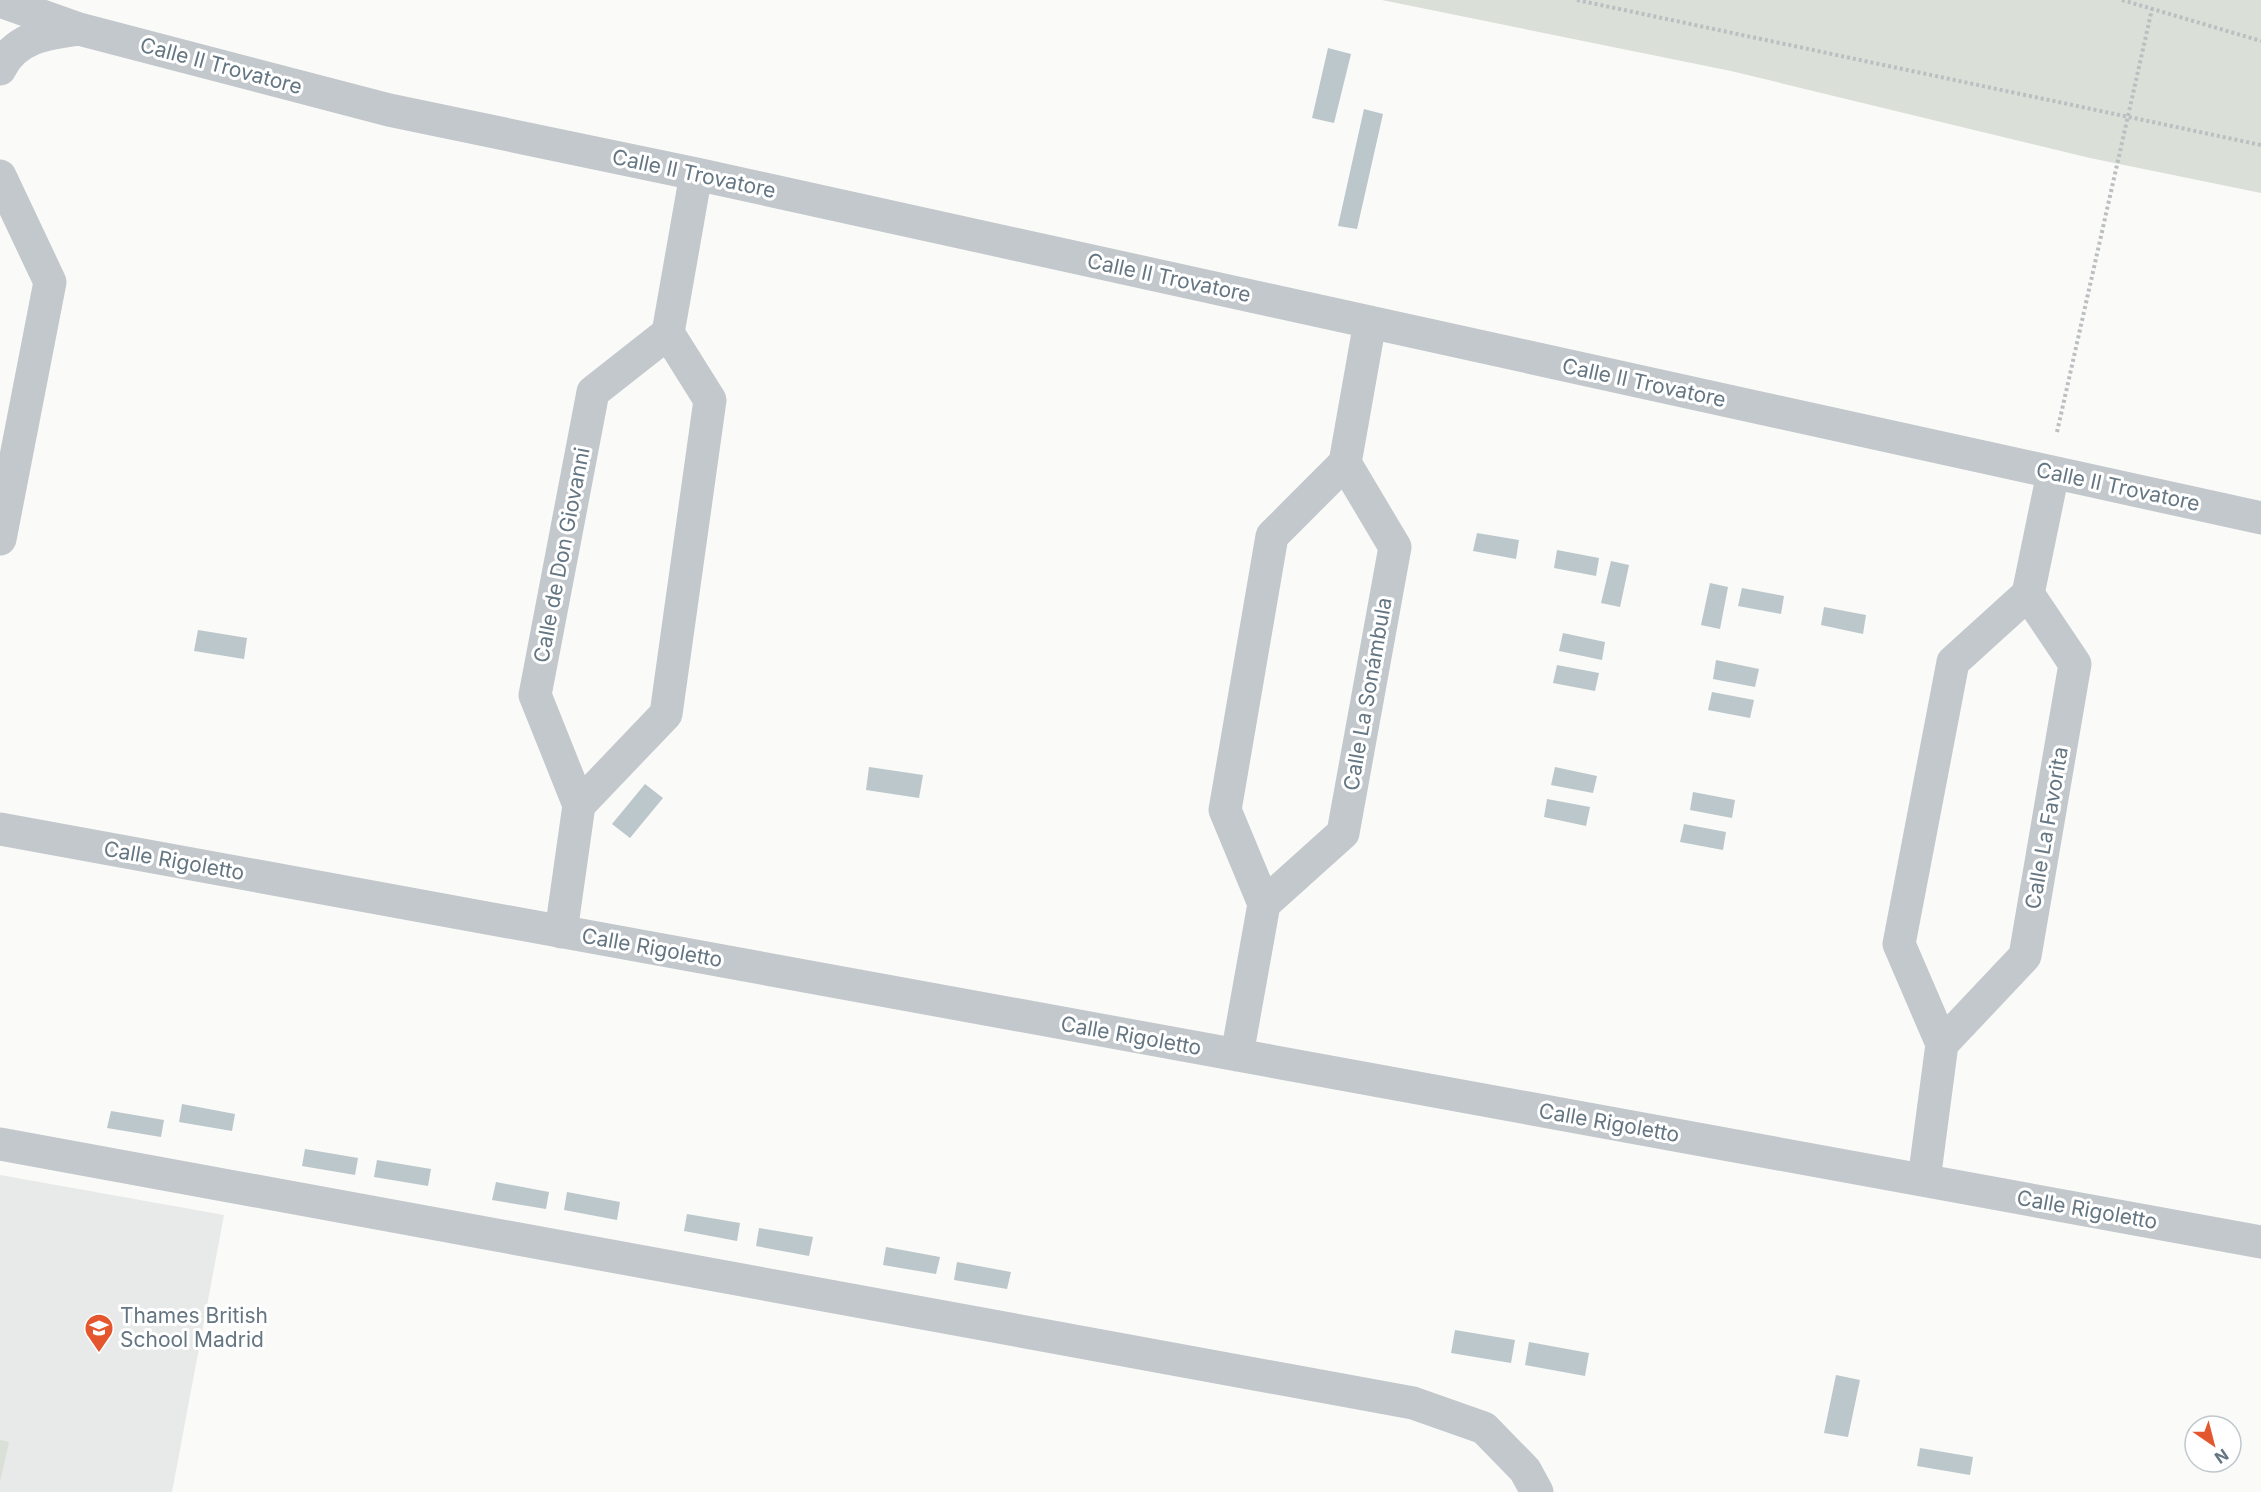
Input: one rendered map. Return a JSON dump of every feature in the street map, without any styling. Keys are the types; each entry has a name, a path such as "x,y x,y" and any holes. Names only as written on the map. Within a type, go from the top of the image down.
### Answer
{"street":[{"name":"Calle Il Trovatore","path":"0,1 79,29 389,110 696,174 2261,518"},
{"path":"0,69 19,44 45,34 79,29"},
{"path":"579,805 666,714 710,400 668,333 696,174"},
{"path":"0,176 50,282 0,539"},
{"path":"1237,1055 1264,904 1225,810 1272,536 1345,463 1370,322"},
{"name":"Calle de Don Giovanni","path":"561,932 579,805 535,695 593,392 668,333"},
{"name":"Calle La Sonámbula","path":"1264,904 1343,833 1395,547 1345,463"},
{"path":"1924,1180 1942,1044 1899,944 1901,932 1953,662 2028,594 2053,473"},
{"name":"Calle La Favorita","path":"1942,1044 2025,956 2075,664 2028,594"},
{"name":"Calle Rigoletto","path":"0,829 2261,1242"},
{"path":"0,1144 1413,1403 1484,1428 1525,1470 1537,1492"}],"path":[{"path":"1577,0 2261,145"},
{"path":"2122,0 2261,40"},
{"path":"2057,432 2152,9"}],"shaded area":[{"path":"1382,0 2261,0 2261,193 2090,158 1731,71"},
{"path":"1328,48 1351,54 1334,123 1312,118"},
{"path":"1364,109 1383,114 1357,229 1338,226"},
{"path":"1477,533 1519,540 1516,559 1473,551"},
{"path":"1557,550 1599,558 1596,576 1554,568"},
{"path":"1611,561 1629,565 1620,607 1601,603"},
{"path":"1710,583 1728,587 1720,629 1701,625"},
{"path":"1742,588 1784,596 1781,614 1738,606"},
{"path":"1824,607 1866,615 1863,634 1821,625"},
{"path":"198,630 247,638 244,659 194,651"},
{"path":"1563,633 1605,642 1602,660 1559,651"},
{"path":"1716,660 1759,669 1755,687 1713,679"},
{"path":"1557,665 1599,673 1595,691 1553,683"},
{"path":"1712,692 1754,700 1750,718 1708,710"},
{"path":"869,767 923,775 919,798 866,790"},
{"path":"1555,767 1597,776 1593,793 1551,785"},
{"path":"645,784 663,798 630,838 612,824"},
{"path":"1693,792 1735,800 1732,818 1690,810"},
{"path":"1547,799 1590,807 1586,826 1544,817"},
{"path":"1684,824 1726,832 1723,850 1680,842"},
{"path":"182,1104 235,1114 232,1131 179,1122"},
{"path":"111,1111 164,1120 161,1137 107,1128"},
{"path":"305,1149 358,1158 355,1175 302,1166"},
{"path":"377,1160 431,1169 428,1186 374,1177"},
{"name":"Thames British School Madrid","path":"0,1175 224,1215 172,1492 0,1492"},
{"path":"496,1182 549,1192 546,1209 492,1200"},
{"path":"567,1192 620,1202 617,1220 564,1210"},
{"path":"687,1214 740,1223 737,1241 684,1231"},
{"path":"759,1228 813,1237 809,1256 756,1246"},
{"path":"886,1247 940,1257 936,1274 883,1265"},
{"path":"957,1262 1011,1272 1007,1289 954,1280"},
{"path":"1455,1330 1515,1340 1511,1363 1451,1353"},
{"path":"1529,1342 1589,1353 1585,1376 1525,1365"},
{"path":"1836,1375 1860,1380 1848,1437 1824,1433"},
{"path":"0,1440 9,1442 0,1482"},
{"path":"1920,1448 1973,1457 1970,1475 1917,1466"}],"place":[{"name":"Thames British School Madrid","path":"99,1354"}]}
